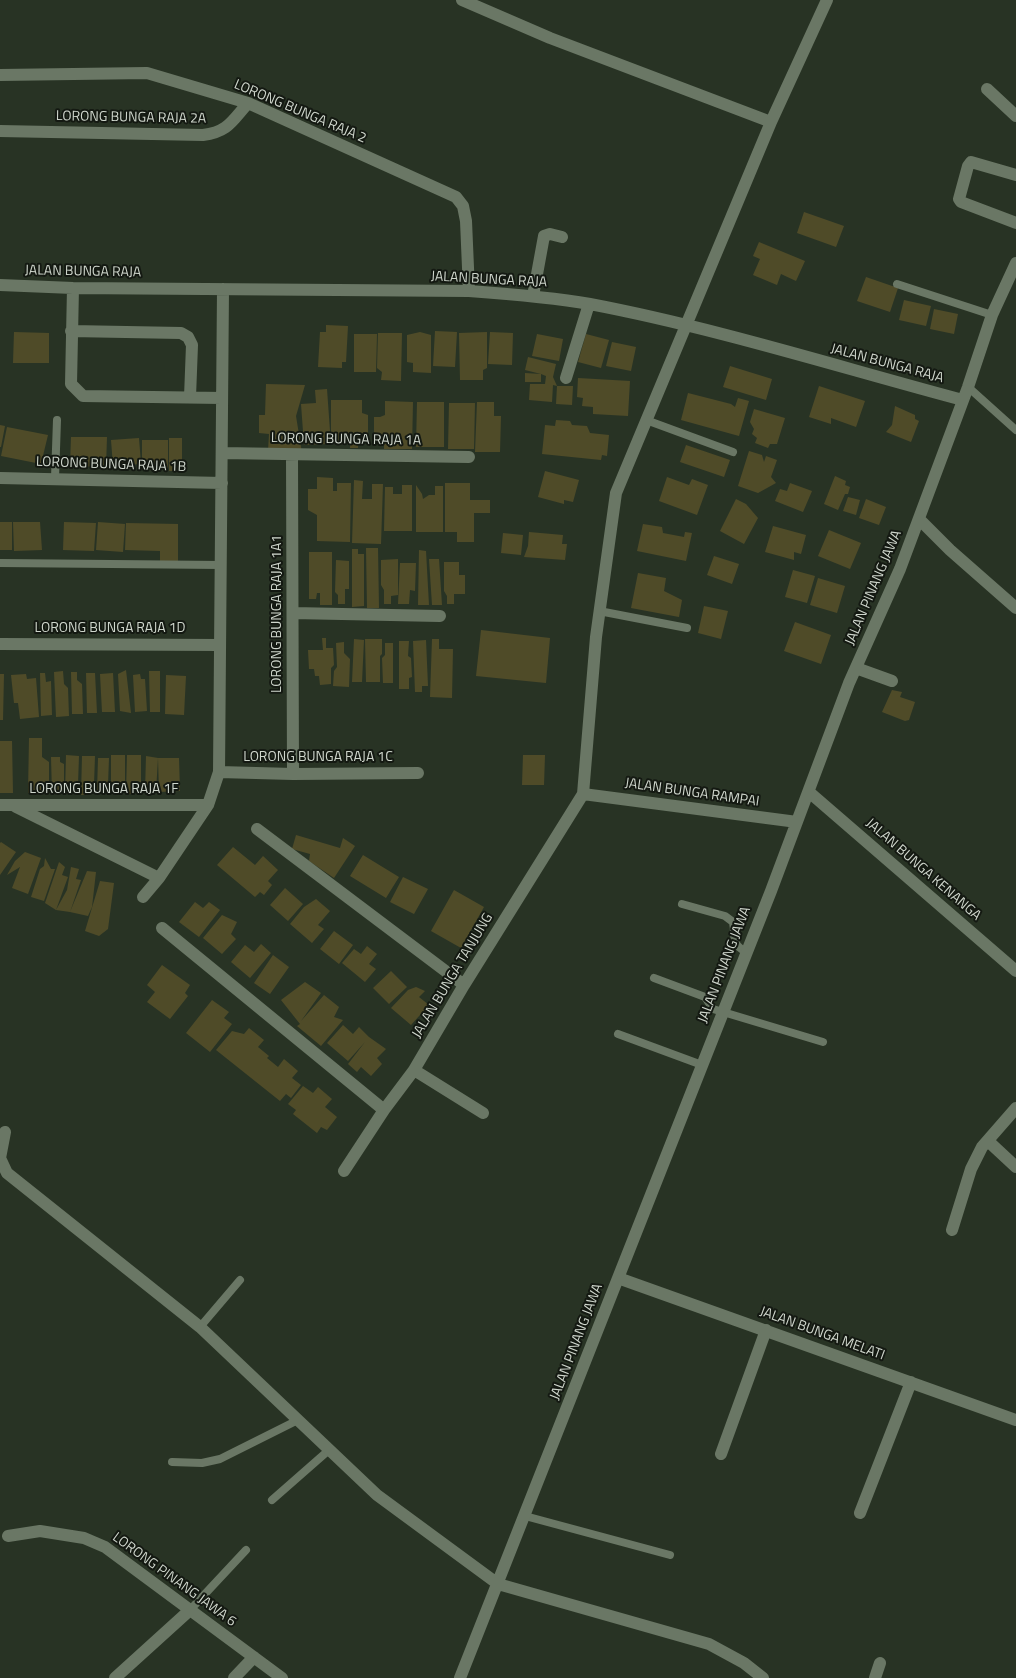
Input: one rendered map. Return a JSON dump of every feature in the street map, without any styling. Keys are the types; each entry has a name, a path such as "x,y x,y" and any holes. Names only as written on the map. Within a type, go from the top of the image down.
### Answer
{"street":[{"path":"583,794 599,611 616,493 684,325 695,304 771,122 827,0"},
{"path":"469,1 550,38 771,122"},
{"name":"LORONG BUNGA RAJA 2","path":"0,75 147,73 248,103 456,197 464,206 469,291"},
{"path":"987,89 1016,116"},
{"name":"LORONG BUNGA RAJA 2A","path":"0,131 216,134 227,128 248,103"},
{"path":"1016,175 971,162 968,166 959,199 961,202 1016,223"},
{"path":"533,296 544,236 550,234 562,237"},
{"name":"JALAN PINANG JAWA","path":"460,1678 723,1012 856,668 900,569 968,387 992,315 1016,263"},
{"name":"JALAN BUNGA RAJA","path":"0,285 73,288 469,291 533,296 589,304 684,325 963,400"},
{"path":"73,288 71,384 83,396 222,398"},
{"path":"143,898 159,878 208,805 219,772 223,289"},
{"path":"566,378 589,304"},
{"path":"71,331 181,333 188,337 192,345 190,397"},
{"name":"LORONG BUNGA RAJA 1A","path":"222,454 469,457"},
{"name":"LORONG BUNGA RAJA 1A1","path":"292,454 294,774"},
{"name":"LORONG BUNGA RAJA 1B","path":"0,478 222,483"},
{"path":"919,519 950,550 1016,608"},
{"path":"293,613 440,616"},
{"name":"LORONG BUNGA RAJA 1D","path":"0,644 220,644"},
{"path":"856,668 892,681"},
{"name":"LORONG BUNGA RAJA 1C","path":"219,772 294,774 418,773"},
{"name":"JALAN BUNGA KENANGA","path":"809,792 1016,971"},
{"name":"JALAN BUNGA RAMPAI","path":"583,794 797,822"},
{"name":"JALAN BUNGA TANJUNG","path":"344,1171 384,1110 414,1070 464,985 583,794"},
{"name":"LORONG BUNGA RAJA 1F","path":"0,806 208,805"},
{"path":"14,806 159,878"},
{"path":"257,829 464,985"},
{"path":"162,928 384,1110"},
{"path":"414,1070 484,1113"},
{"path":"952,1230 971,1169 982,1147 1016,1108"},
{"path":"6,1132 0,1158 6,1173 200,1327 377,1495 498,1584 709,1644 744,1663 763,1678"},
{"path":"988,1141 1016,1167"},
{"name":"JALAN BUNGA MELATI","path":"618,1278 1016,1420"},
{"path":"721,1454 766,1330"},
{"path":"860,1513 911,1382"},
{"name":"LORONG PINANG JAWA 6","path":"8,1536 40,1531 84,1538 105,1547 282,1678"},
{"path":"115,1678 190,1610"},
{"path":"234,1678 254,1657"},
{"path":"875,1678 880,1663"}],"lane":[{"path":"897,284 992,315"},
{"path":"968,387 1016,430"},
{"path":"55,478 57,420"},
{"path":"646,420 733,452"},
{"path":"0,562 222,565"},
{"path":"599,611 687,628"},
{"path":"682,904 725,916 733,922 734,940 737,947 746,952"},
{"path":"654,978 705,997 713,1009 823,1042"},
{"path":"618,1034 702,1065"},
{"path":"200,1327 240,1280"},
{"path":"172,1462 202,1464 220,1459 298,1420"},
{"path":"272,1500 329,1450"},
{"path":"525,1516 670,1555"},
{"path":"190,1610 246,1550"}],"building":[{"path":"804,212 844,226 836,247 797,233"},
{"path":"759,242 805,261 796,281 781,274 777,285 753,275 760,259 753,256"},
{"path":"866,277 898,288 890,312 857,301"},
{"path":"904,300 931,306 926,326 899,320"},
{"path":"934,309 958,314 954,334 930,329"},
{"path":"326,325 348,326 346,362 342,362 342,368 318,367 320,332 326,332"},
{"path":"435,331 457,332 455,367 433,366"},
{"path":"14,332 49,333 49,363 13,363"},
{"path":"420,332 431,335 431,373 413,372 413,363 407,362 407,335"},
{"path":"487,332 487,368 483,370 483,380 460,380 459,333"},
{"path":"490,332 513,333 512,365 488,364"},
{"path":"378,333 402,333 401,381 381,380 382,372 377,368"},
{"path":"354,334 377,334 376,372 354,372"},
{"path":"537,334 563,339 559,361 532,356"},
{"path":"586,334 609,340 601,368 578,362"},
{"path":"612,342 636,347 631,371 606,366"},
{"path":"528,357 556,364 553,377 557,386 553,385 552,402 529,400 530,384 545,384 546,376 525,370"},
{"path":"730,366 772,379 766,400 723,387"},
{"path":"525,373 541,374 541,382 525,382"},
{"path":"578,378 630,381 628,416 593,414 593,407 582,406 583,398 577,397"},
{"path":"266,384 305,385 296,416 302,453 268,451 269,434 259,433 259,415 265,415"},
{"path":"557,386 573,386 572,405 556,404"},
{"path":"819,386 865,401 856,427 831,418 831,424 809,417"},
{"path":"327,389 330,431 326,432 327,444 304,445 301,404 316,403 315,390"},
{"path":"688,393 731,404 735,407 738,398 749,401 739,436 681,420"},
{"path":"331,400 362,400 362,413 368,415 368,433 358,433 358,448 350,448 351,436 343,436 343,444 331,444"},
{"path":"385,401 413,402 412,449 384,449 384,435 374,435 374,417 385,415"},
{"path":"417,402 444,402 444,447 416,447"},
{"path":"477,402 494,402 494,416 501,416 500,452 475,452"},
{"path":"449,403 475,403 474,449 448,449"},
{"path":"895,406 915,415 915,419 919,421 911,442 886,432 892,425"},
{"path":"754,409 785,418 777,444 770,444 768,448 755,443 757,438 752,434 754,429 750,422"},
{"path":"556,420 570,421 572,425 587,426 590,433 609,435 607,456 602,455 601,460 542,454 545,425 555,426"},
{"path":"0,425 5,426 1,447 0,447"},
{"path":"7,427 48,435 41,464 1,456"},
{"path":"71,437 107,437 106,467 70,466"},
{"path":"139,438 141,464 113,466 111,440"},
{"path":"169,438 182,438 182,471 169,471"},
{"path":"142,440 168,440 168,468 142,468"},
{"path":"686,445 730,460 724,477 680,462"},
{"path":"749,451 762,455 764,462 766,456 777,460 771,477 776,483 758,493 738,486"},
{"path":"545,471 579,480 573,502 564,500 564,504 538,497"},
{"path":"835,476 846,481 845,485 850,487 838,510 824,504"},
{"path":"317,477 333,478 333,491 337,491 337,483 351,483 350,542 317,541 317,515 308,510 308,489 317,489"},
{"path":"667,477 689,485 692,479 708,485 697,515 659,501"},
{"path":"354,480 363,481 362,499 372,499 372,484 383,484 381,544 352,543"},
{"path":"445,483 470,483 470,500 490,500 490,513 474,513 474,542 457,542 457,532 445,532"},
{"path":"790,483 812,491 803,512 775,501 780,489 787,491"},
{"path":"402,485 412,485 412,531 384,531 385,487 393,487 393,494 402,494"},
{"path":"416,485 423,499 429,495 435,495 435,486 443,486 443,532 416,532"},
{"path":"848,497 860,500 856,515 843,511"},
{"path":"736,499 746,504 758,518 744,544 720,531"},
{"path":"866,499 886,507 879,525 859,518"},
{"path":"0,522 12,522 12,550 0,550"},
{"path":"13,522 40,522 42,550 14,551"},
{"path":"64,522 96,523 94,551 63,550"},
{"path":"98,522 125,524 123,552 96,550"},
{"path":"126,523 178,524 178,562 160,562 160,551 125,550"},
{"path":"643,524 662,527 663,533 684,537 685,532 692,533 686,561 637,551"},
{"path":"773,526 806,535 801,554 794,552 794,560 765,552"},
{"path":"829,530 861,543 850,569 818,556"},
{"path":"529,532 563,535 562,544 567,544 565,560 524,557 528,546"},
{"path":"503,533 523,535 521,555 501,553"},
{"path":"366,548 378,548 379,608 367,608"},
{"path":"352,549 358,549 358,554 364,554 364,606 352,607"},
{"path":"419,550 426,551 429,605 418,605"},
{"path":"309,552 332,552 332,605 320,605 320,593 317,593 316,599 309,599"},
{"path":"714,556 739,564 732,584 707,575"},
{"path":"398,559 398,595 391,596 391,604 384,604 384,590 381,585 381,560"},
{"path":"429,559 439,559 442,605 432,605"},
{"path":"336,560 349,561 349,589 345,589 345,604 338,604 338,595 335,592"},
{"path":"444,562 459,562 459,575 465,575 465,594 454,594 454,604 447,604 447,596 444,591"},
{"path":"400,563 416,563 415,591 410,590 409,604 398,604"},
{"path":"793,570 815,576 807,603 785,597"},
{"path":"638,573 666,578 664,591 682,600 679,617 631,608"},
{"path":"818,578 845,586 837,613 810,605"},
{"path":"704,606 728,611 721,639 698,633"},
{"path":"795,622 831,635 821,664 784,651"},
{"path":"481,630 550,638 546,683 476,676"},
{"path":"322,638 326,638 326,648 333,648 334,665 331,668 331,684 320,685 319,676 315,676 314,669 309,669 308,650 323,650"},
{"path":"354,639 364,640 362,682 352,682"},
{"path":"365,639 382,639 380,682 366,682"},
{"path":"432,639 439,639 439,649 453,649 452,698 430,697"},
{"path":"426,640 428,686 422,686 422,692 415,692 413,641"},
{"path":"399,641 409,641 408,656 411,658 412,677 409,678 409,689 399,689"},
{"path":"344,642 344,653 350,659 349,687 333,686 334,671 337,667 336,643"},
{"path":"385,643 393,643 393,683 383,683 382,658 385,655"},
{"path":"126,670 131,713 120,711 118,674"},
{"path":"63,671 64,684 68,688 69,716 56,717 54,672"},
{"path":"149,671 160,671 160,712 150,712"},
{"path":"71,672 77,672 77,680 82,684 83,714 72,714"},
{"path":"40,673 45,673 46,682 51,681 52,715 41,716"},
{"path":"86,673 95,673 97,713 87,713"},
{"path":"113,673 115,712 102,712 100,674"},
{"path":"0,674 4,674 3,720 0,720"},
{"path":"26,674 27,679 36,678 39,717 20,719 18,703 14,703 11,675"},
{"path":"140,674 141,679 145,679 147,711 135,712 133,675"},
{"path":"166,675 186,676 184,715 165,714"},
{"path":"892,690 902,692 900,697 915,702 909,720 905,721 882,712"},
{"path":"29,738 42,738 42,757 49,762 49,793 28,793"},
{"path":"0,741 12,741 13,793 0,793"},
{"path":"66,755 79,756 78,784 70,784 70,794 65,793"},
{"path":"111,755 125,755 125,782 120,782 120,792 111,792"},
{"path":"127,755 141,755 141,782 134,781 134,794 126,794"},
{"path":"523,755 545,755 544,785 522,785"},
{"path":"82,756 95,756 94,784 88,784 88,795 81,795"},
{"path":"146,756 158,758 156,792 145,792"},
{"path":"51,757 60,757 60,762 64,764 64,787 59,787 59,793 52,794"},
{"path":"98,758 109,758 108,785 104,785 104,792 97,792"},
{"path":"158,758 179,758 180,791 159,792"},
{"path":"296,835 340,848 343,838 355,846 334,878 309,861 310,854 292,849"},
{"path":"0,843 16,852 0,875"},
{"path":"233,847 255,865 263,856 278,870 268,881 272,885 264,895 260,892 255,897 217,865"},
{"path":"25,852 41,858 28,894 12,888 20,867 7,875 15,861"},
{"path":"363,855 399,877 386,898 350,876"},
{"path":"45,858 51,869 55,869 44,901 31,897 40,869 44,866"},
{"path":"59,862 65,867 62,875 68,877 56,910 45,903"},
{"path":"71,867 79,869 76,879 81,880 70,912 56,910 67,890"},
{"path":"87,871 96,872 92,907 88,916 70,912"},
{"path":"403,877 428,889 414,914 390,902"},
{"path":"100,881 114,883 108,929 99,936 85,931"},
{"path":"285,888 303,904 288,921 270,905"},
{"path":"454,890 484,907 461,948 431,931"},
{"path":"316,899 330,911 318,925 324,929 312,943 290,924 304,907"},
{"path":"195,902 203,908 209,902 220,910 199,937 179,922"},
{"path":"222,915 237,922 231,934 236,939 222,954 203,938"},
{"path":"334,931 353,945 339,964 320,949"},
{"path":"261,944 271,953 250,978 231,962 245,945 254,952"},
{"path":"367,946 377,954 369,964 376,969 365,982 342,963 354,949 361,954"},
{"path":"273,955 289,967 270,994 254,983"},
{"path":"162,965 190,985 185,993 188,996 170,1019 147,1002 155,992 147,985"},
{"path":"391,971 407,987 389,1004 373,988"},
{"path":"305,982 321,993 301,1021 324,995 339,1007 334,1017 343,1020 321,1046 297,1026 300,1024 281,1000"},
{"path":"416,987 425,991 419,997 429,1005 411,1025 391,1008 408,990"},
{"path":"212,1000 229,1012 224,1018 232,1024 210,1052 186,1033"},
{"path":"343,1025 353,1034 359,1027 386,1049 377,1058 382,1064 371,1076 361,1067 357,1072 348,1064 365,1042 348,1061 327,1043"},
{"path":"249,1028 264,1040 258,1047 269,1056 267,1058 278,1067 284,1059 298,1071 292,1078 301,1085 291,1098 286,1094 280,1101 216,1050 232,1031 244,1034"},
{"path":"303,1086 313,1093 318,1087 332,1099 325,1107 337,1117 327,1130 321,1127 317,1133 293,1114 296,1110 288,1104"}]}
